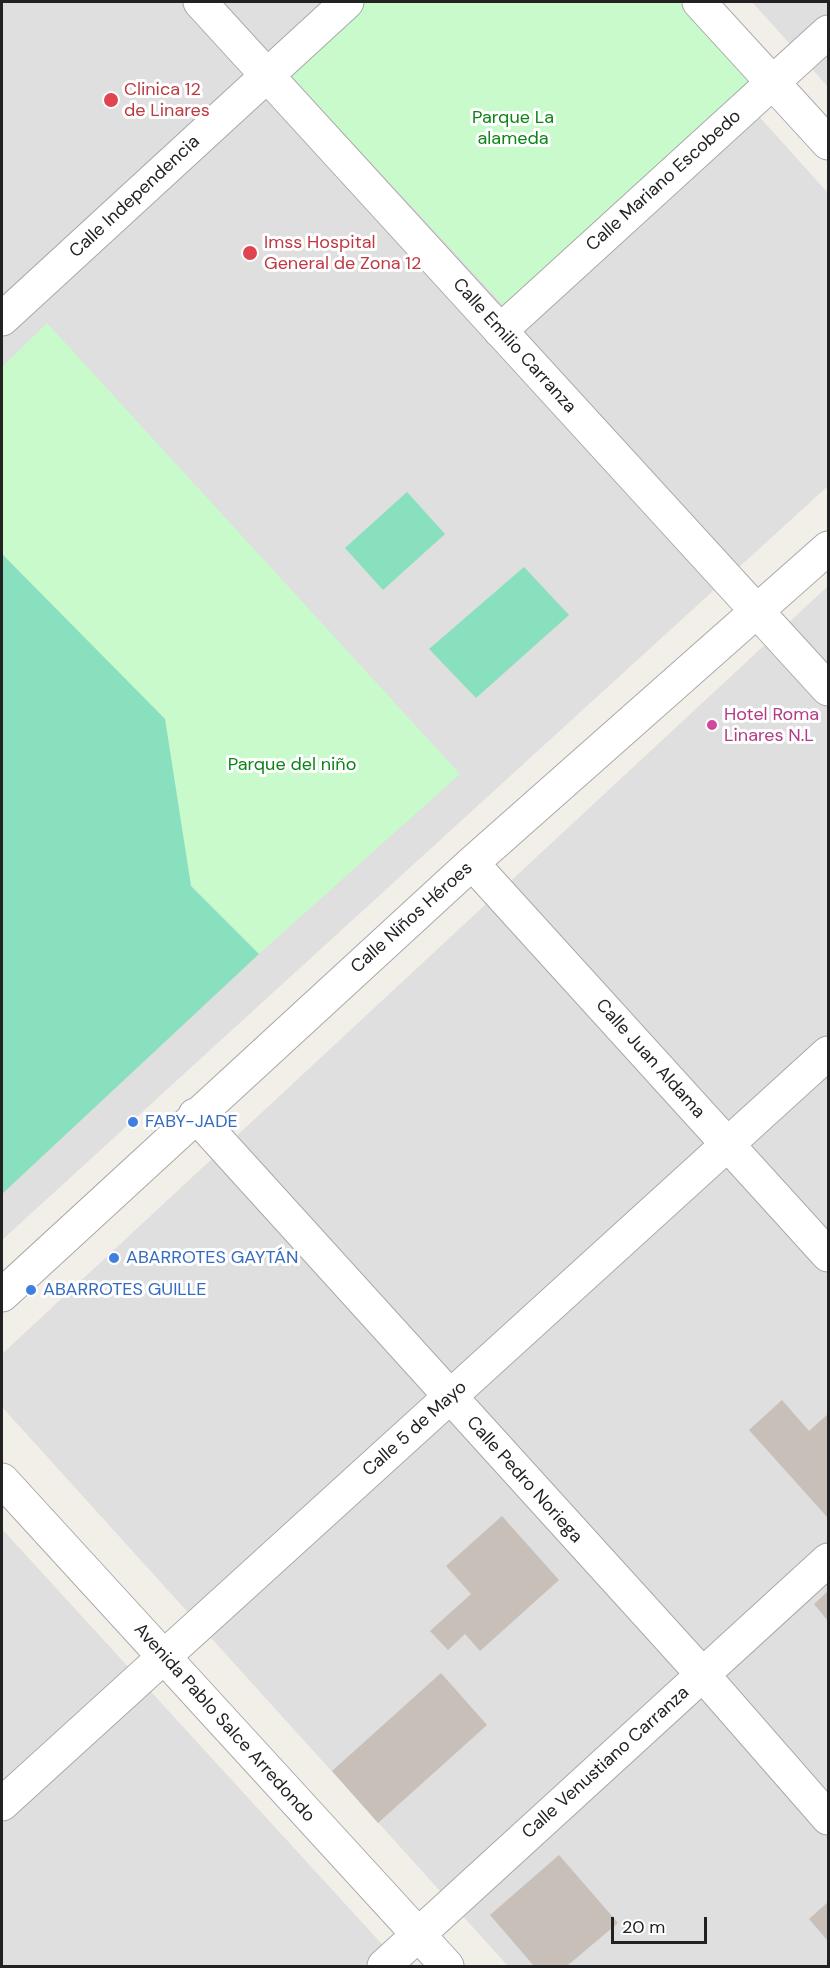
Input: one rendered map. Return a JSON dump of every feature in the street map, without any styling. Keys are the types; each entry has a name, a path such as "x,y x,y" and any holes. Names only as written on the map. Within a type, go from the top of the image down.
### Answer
{"street":[{"name":"Calle Emilio Carranza","path":"200,2 828,689"},
{"name":"Calle Independencia","path":"2,319 347,2"},
{"path":"699,2 828,143"},
{"name":"Calle Mariano Escobedo","path":"500,331 828,32"},
{"name":"Calle Niños Héroes","path":"2,1294 472,863 828,548"},
{"name":"Calle Juan Aldama","path":"472,863 828,1255"},
{"name":"Calle 5 de Mayo","path":"2,1804 828,1053"},
{"name":"Calle Pedro Noriega","path":"195,1115 703,1675 828,1818"},
{"name":"Avenida Pablo Salce Arredondo","path":"2,1480 447,1966"},
{"name":"Calle Venustiano Carranza","path":"384,1966 828,1560"}],"shaded area":[{"path":"2,2 656,2 828,193 828,486 2,1240"},
{"path":"752,2 828,2 828,87 772,24"},
{"path":"828,586 828,1966 508,1966 2,1407 2,1354"},
{"path":"2,1529 402,1966 2,1966"}],"green space":[{"name":"Parque La alameda","path":"351,2 680,2 751,81 505,307 281,66"},
{"name":"Parque del niño","path":"47,323 460,774 259,954 191,886 165,719 2,554 2,367"},
{"path":"407,492 445,534 383,590 345,548"},
{"path":"2,554 165,719 191,886 259,954 2,1194"},
{"path":"524,567 569,615 476,698 429,649"}],"building":[{"path":"782,1400 809,1431 828,1414 828,1518 749,1430"},
{"path":"502,1516 559,1580 480,1651 465,1634 448,1650 430,1631 471,1594 446,1566"},
{"path":"828,1591 828,1621 814,1604"},
{"path":"441,1673 487,1725 378,1823 332,1771"},
{"path":"559,1855 618,1923 567,1966 534,1966 490,1915"},
{"path":"828,1902 828,1941 809,1919"}],"place":[{"name":"Clinica 12 de Linares","path":"111,100"},
{"name":"Imss Hospital General de Zona 12","path":"250,253"},
{"name":"Hotel Roma Linares N.L","path":"712,725"},
{"name":"FABY-JADE","path":"133,1122"},
{"name":"ABARROTES GAYTÁN","path":"114,1258"},
{"name":"ABARROTES GUILLE","path":"31,1290"}]}
